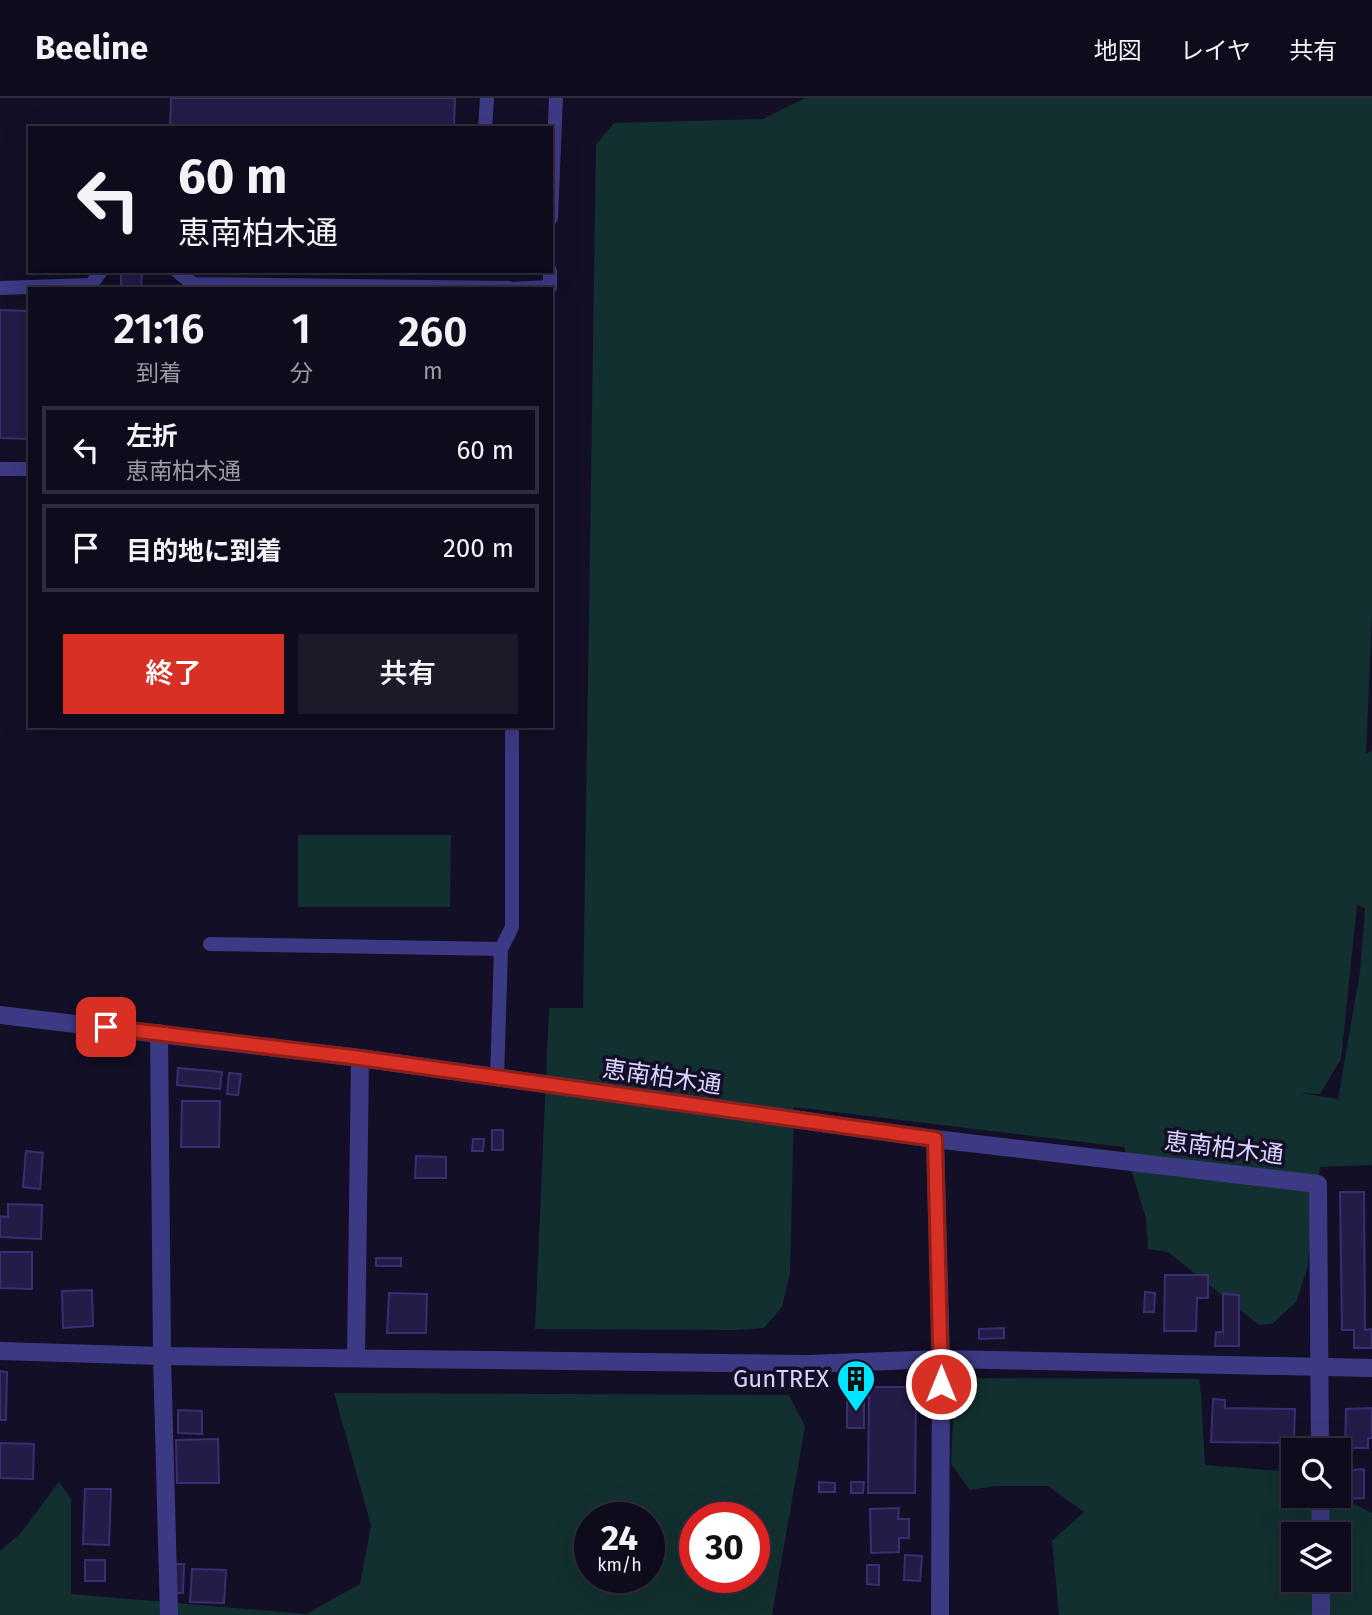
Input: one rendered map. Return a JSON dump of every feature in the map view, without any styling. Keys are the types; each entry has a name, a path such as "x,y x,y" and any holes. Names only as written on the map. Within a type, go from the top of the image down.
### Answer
{"street":[{"name":"恵南柏木通","path":"0,1015 360,1058 935,1139 1318,1184 1320,1366"},
{"path":"159,1033 162,1356 169,1615"},
{"path":"356,1359 360,1058"},
{"path":"935,1139 941,1359 940,1615"},
{"path":"0,1351 162,1356 808,1364 941,1359 1372,1368"},
{"path":"1320,1366 1320,1438"},
{"path":"1321,1592 1321,1615"}],"lane":[{"path":"485,126 487,98"},
{"path":"553,170 556,98"},
{"path":"30,287 91,285 100,273"},
{"path":"179,273 193,284 430,287"},
{"path":"0,288 28,287"},
{"path":"0,469 28,469"},
{"path":"497,1079 501,949 512,927 512,728"},
{"path":"210,944 501,949"}],"green space":[{"path":"805,98 1372,98 1372,613 1366,754 1372,750 1372,1165 1320,1167 1307,1269 1296,1302 1272,1324 1259,1325 1168,1252 1148,1249 1146,1218 1124,1147 794,1107 790,1273 782,1307 764,1328 535,1329 549,1008 583,1008 596,145 614,123 763,119","holes":["1357,905 1365,908 1360,972 1338,1099 1299,1093 1320,1094 1341,1059"]},
{"path":"298,835 451,835 450,907 298,907"},
{"path":"955,1378 1199,1379 1205,1465 1281,1471 1281,1508 1351,1508 1351,1502 1372,1513 1372,1615 1059,1615 1052,1541 1084,1512 1048,1486 996,1486 970,1490 951,1464"},
{"path":"334,1393 789,1395 805,1426 772,1615 0,1615 0,1551 21,1533 59,1482 71,1499 71,1594 306,1614 360,1584 371,1525"}],"building":[{"path":"171,98 455,98 454,126 170,126"},
{"path":"121,273 142,273 141,287 121,287"},
{"path":"0,310 28,311 28,439 0,438"},
{"path":"178,1068 222,1072 220,1089 177,1085"},
{"path":"229,1073 241,1074 238,1095 227,1094"},
{"path":"182,1101 220,1101 219,1147 181,1147"},
{"path":"492,1130 503,1130 503,1150 492,1150"},
{"path":"473,1139 484,1139 483,1151 472,1151"},
{"path":"26,1151 43,1153 40,1189 23,1187"},
{"path":"416,1156 446,1157 446,1178 415,1178"},
{"path":"1340,1192 1364,1192 1365,1330 1372,1329 1372,1348 1354,1348 1354,1330 1342,1330"},
{"path":"8,1204 42,1205 41,1239 0,1237 0,1216 8,1217"},
{"path":"0,1252 32,1252 32,1289 0,1288"},
{"path":"376,1258 401,1258 401,1266 376,1266"},
{"path":"1165,1275 1208,1275 1208,1298 1197,1298 1196,1331 1164,1331"},
{"path":"92,1290 93,1326 63,1328 62,1291"},
{"path":"1145,1292 1155,1293 1154,1312 1144,1312"},
{"path":"389,1293 427,1294 426,1333 387,1333"},
{"path":"1223,1294 1239,1295 1239,1346 1215,1346 1216,1332 1223,1332"},
{"path":"1004,1328 1004,1338 979,1339 979,1329"},
{"path":"0,1371 7,1372 6,1420 0,1420"},
{"path":"869,1387 916,1387 915,1493 868,1493"},
{"name":"GunTREX","path":"847,1397 864,1397 864,1428 847,1428"},
{"path":"1213,1399 1225,1400 1225,1408 1295,1409 1294,1438 1281,1438 1281,1443 1211,1442"},
{"path":"1372,1408 1372,1438 1368,1438 1368,1448 1351,1448 1351,1438 1345,1438 1346,1409"},
{"path":"178,1410 202,1411 202,1434 178,1433"},
{"path":"218,1439 219,1483 177,1483 176,1440"},
{"path":"0,1443 34,1444 33,1479 0,1478"},
{"path":"1364,1469 1364,1498 1351,1499 1351,1470"},
{"path":"819,1482 835,1483 835,1492 819,1492"},
{"path":"851,1482 864,1482 863,1493 851,1493"},
{"path":"85,1489 111,1489 109,1545 83,1544"},
{"path":"899,1508 898,1519 909,1519 909,1538 899,1538 899,1552 871,1553 870,1509"},
{"path":"905,1555 922,1556 920,1581 904,1580"},
{"path":"85,1560 105,1560 105,1581 85,1581"},
{"path":"174,1564 184,1564 183,1593 173,1593"},
{"path":"867,1565 879,1565 879,1585 867,1584"},
{"path":"192,1569 226,1570 224,1603 190,1602"}],"place":[{"name":"GunTREX","path":"856,1413"}],"route":[{"path":"106,1027 360,1058 935,1139 941,1384"}]}
